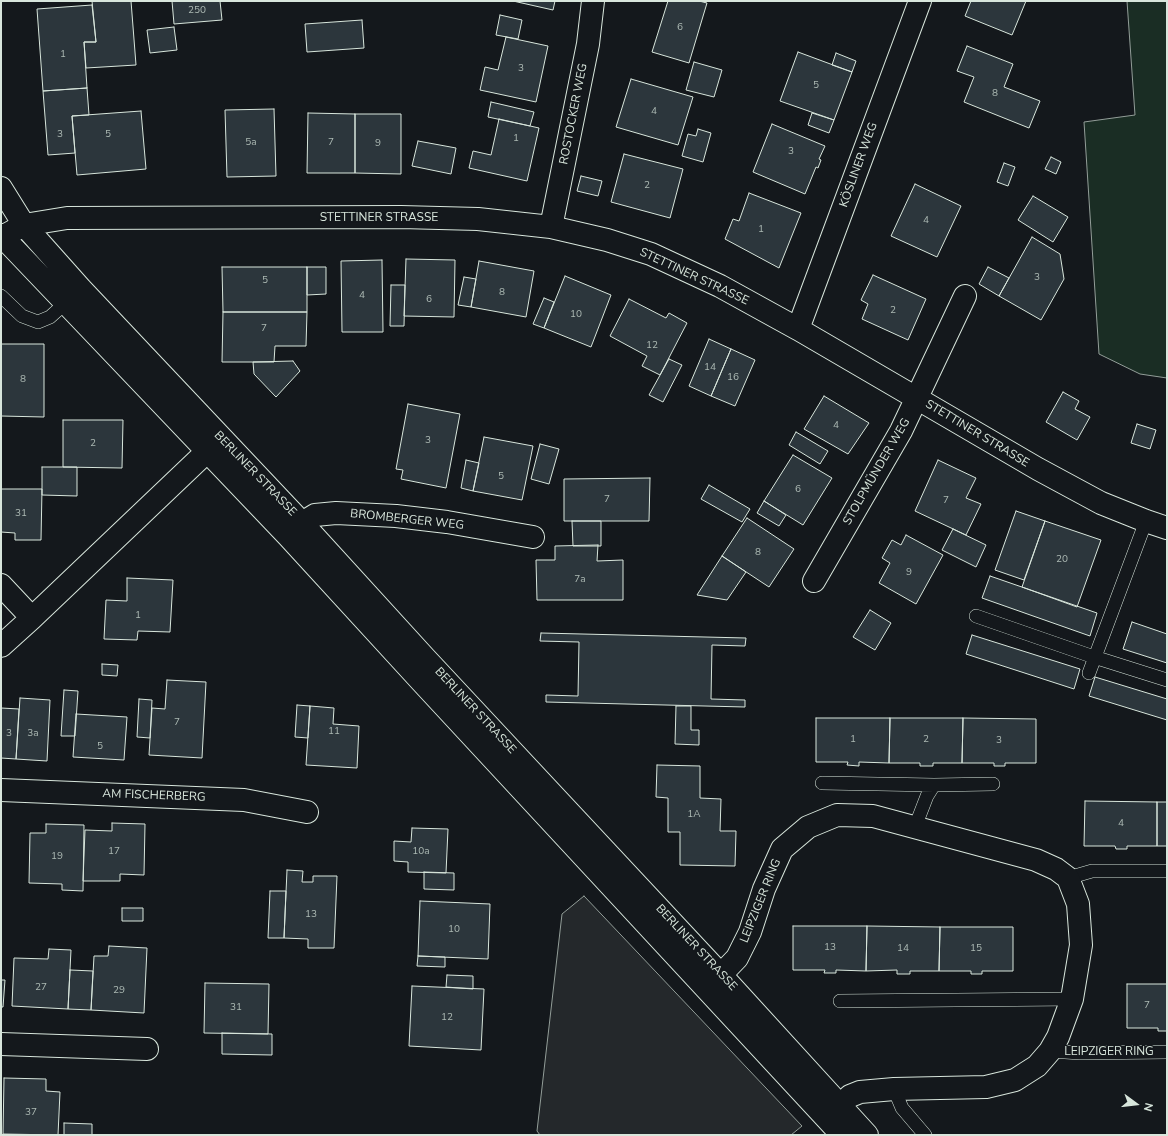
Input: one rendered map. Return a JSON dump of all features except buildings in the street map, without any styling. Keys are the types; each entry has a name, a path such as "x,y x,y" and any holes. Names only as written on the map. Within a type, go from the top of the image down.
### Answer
{"street":[{"name":"ROSTOCKER WEG","path":"551,227 588,44 593,1"},
{"name":"KÖSLINER WEG","path":"798,329 920,1"},
{"name":"BERLINER STRASSE","path":"1,188 24,225 73,296"},
{"name":"STETTINER STRASSE","path":"2,236 24,225 67,218 401,217 478,219 551,227 607,240 651,254 720,286 798,329 1038,469 1101,503 1167,528"},
{"name":"BERLINER STRASSE","path":"2,236 73,296 295,529 421,681 714,982 833,1111 867,1135"},
{"name":"STOLPMÜNDER WEG","path":"814,581 902,431 965,296"},
{"path":"1,646 214,445"},
{"name":"BROMBERGER WEG","path":"295,529 315,515 336,513 396,516 447,522 533,537"},
{"path":"1,585 32,618"},
{"name":"AM FISCHERBERG","path":"1,790 244,800 306,812"},
{"name":"LEIPZIGER RING","path":"714,982 737,958 750,932 764,889 782,849 808,827 837,815 873,816 915,827 1036,860 1056,869 1068,878 1078,904 1081,945 1072,1000 1058,1036 1050,1051 1036,1066 1015,1080 986,1087 894,1089 860,1092 850,1096 833,1111"},
{"path":"1,1044 147,1049"},
{"name":"BERLINER STRASSE","path":"833,1111 842,1135"}],"lane":[{"path":"1,296 22,316 38,322 50,317 73,296"},
{"path":"1089,673 1146,521"},
{"path":"976,616 1094,657 1167,680"},
{"path":"822,783 934,785 993,784"},
{"path":"915,827 927,796 934,785"},
{"path":"1068,878 1092,871 1167,871"},
{"path":"840,1001 1072,1000"},
{"name":"LEIPZIGER RING","path":"1050,1051 1080,1053 1167,1052"},
{"path":"894,1089 902,1108 925,1135"}],"green space":[{"path":"1127,1 1167,1 1167,378 1140,374 1099,354 1084,122 1135,115"}],"shaded area":[{"path":"584,896 802,1126 791,1135 540,1135 537,1131 562,914"}]}
